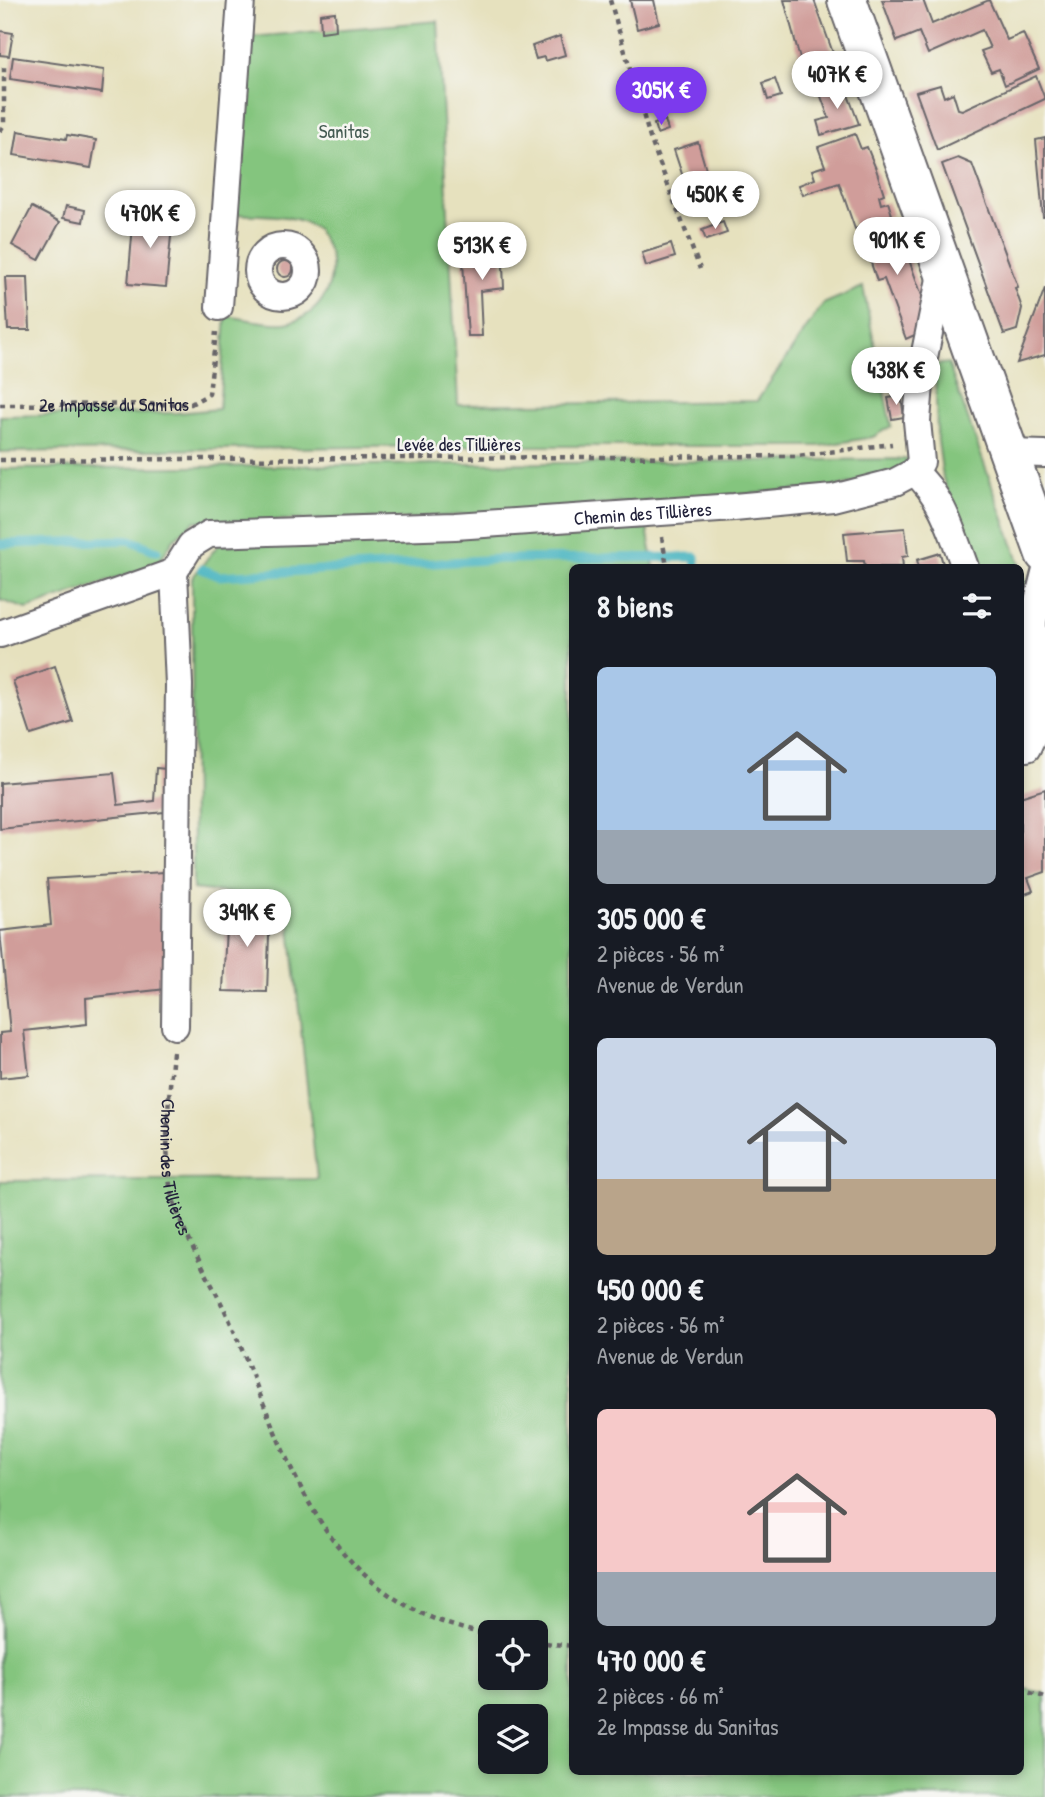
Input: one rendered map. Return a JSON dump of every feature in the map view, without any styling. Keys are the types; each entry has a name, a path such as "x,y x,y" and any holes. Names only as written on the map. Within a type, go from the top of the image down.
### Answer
{"main road":[{"path":"847,0 943,267 1028,454 1045,554"}],"street":[{"path":"219,307 241,0"},
{"path":"224,252 258,266"},
{"path":"943,267 921,372 917,440 920,462 914,472 925,482 943,511 964,564"},
{"name":"Chemin des Tillières","path":"174,572 182,556 199,538 221,532 455,526 747,506 833,498 895,482 914,472"},
{"path":"0,634 174,572 179,685 175,1026"},
{"path":"1024,748 1027,748 1033,735 1033,621 1045,573"}],"path":[{"path":"610,0 650,138 699,269"},
{"path":"0,131 4,125 4,66"},
{"name":"2e Impasse du Sanitas","path":"0,405 191,404 209,394 219,307"},
{"name":"Levée des Tillières","path":"0,460 797,456 846,452 917,440"},
{"path":"662,538 666,564"},
{"name":"Chemin des Tillières","path":"175,1026 167,1147 171,1187 178,1214 232,1326 294,1477 335,1545 384,1592 442,1622 478,1632"},
{"path":"548,1643 569,1646"},
{"path":"1024,1691 1045,1697"}],"green space":[{"name":"Sanitas","path":"438,21 458,405 757,401 823,304 863,287 891,426 873,437 820,446 435,446 0,452 0,416 176,413 219,409 226,316 271,323 299,319 310,313 319,303 330,280 329,254 315,228 288,218 236,214 251,37"},
{"path":"948,363 1020,564 972,564 943,478 937,434 935,365"},
{"path":"913,459 902,472 830,488 405,519 195,521 173,540 158,564 27,609 0,600 0,469"},
{"path":"647,528 653,564 569,564 569,1775 1024,1775 1024,1689 1045,1693 1045,1797 0,1797 0,1181 317,1179 287,899 193,889 192,578 218,545"},
{"path":"1024,575 1029,589 1024,668"}],"building":[{"path":"630,0 654,0 659,23 637,29"},
{"path":"784,0 814,0 842,78 808,88"},
{"path":"882,0 923,0 932,24 989,0 1007,40 1023,33 1039,69 1005,85 999,69 991,72 981,51 990,48 982,30 928,54 919,32 897,41"},
{"path":"335,12 336,30 321,32 320,14"},
{"path":"0,31 13,33 9,56 0,55"},
{"path":"560,36 565,55 545,61 544,57 536,59 532,46"},
{"path":"13,57 104,70 102,93 10,79"},
{"path":"1036,76 1045,99 937,150 916,92 940,85 944,97 953,93 958,109 962,110"},
{"path":"775,79 781,96 768,100 763,83"},
{"path":"838,86 839,89 845,87 859,124 821,135 817,121 829,118 819,91"},
{"path":"665,120 668,130 657,134 654,124"},
{"path":"18,131 66,139 67,135 96,140 91,168 14,155"},
{"path":"855,134 861,149 867,147 884,194 879,196 881,204 888,202 892,215 855,229 839,183 803,195 799,185 815,179 812,170 825,166 818,147"},
{"path":"1045,138 1045,217 1043,217 1036,140"},
{"path":"698,142 710,183 687,189 674,150"},
{"path":"958,158 972,164 1018,287 1015,288 1022,308 1017,330 1004,334 942,164"},
{"path":"66,206 85,210 83,222 63,218"},
{"path":"32,207 60,222 39,260 12,245"},
{"path":"134,213 173,216 166,287 128,284"},
{"path":"723,222 727,233 706,240 702,230"},
{"path":"896,224 925,304 919,333 906,339 884,279 877,281 862,236"},
{"path":"502,243 504,288 480,291 482,336 468,336 463,262 477,261 476,245"},
{"path":"671,244 675,257 646,266 642,253"},
{"path":"282,261 288,261 293,269 291,275 282,277 277,272 277,266"},
{"path":"5,277 28,277 30,330 8,330"},
{"path":"1045,288 1045,355 1017,363"},
{"path":"901,396 904,417 892,419 888,398"},
{"path":"905,528 908,556 902,557 903,564 847,561 844,533"},
{"path":"940,553 943,564 918,564 917,560"},
{"path":"55,666 73,722 31,735 13,681"},
{"path":"156,768 166,769 164,812 0,829 0,783 114,773 118,805 154,801"},
{"path":"1045,789 1045,872 1028,878 1033,891 1024,894 1024,796"},
{"path":"164,872 166,989 86,998 87,1024 24,1031 29,1075 0,1078 0,1033 10,1032 0,931 51,925 47,879"},
{"path":"227,905 270,907 267,992 223,991"}],"waterway":[{"path":"0,544 130,540 157,551"},
{"path":"202,569 219,576 501,559 695,557 696,564"}]}
